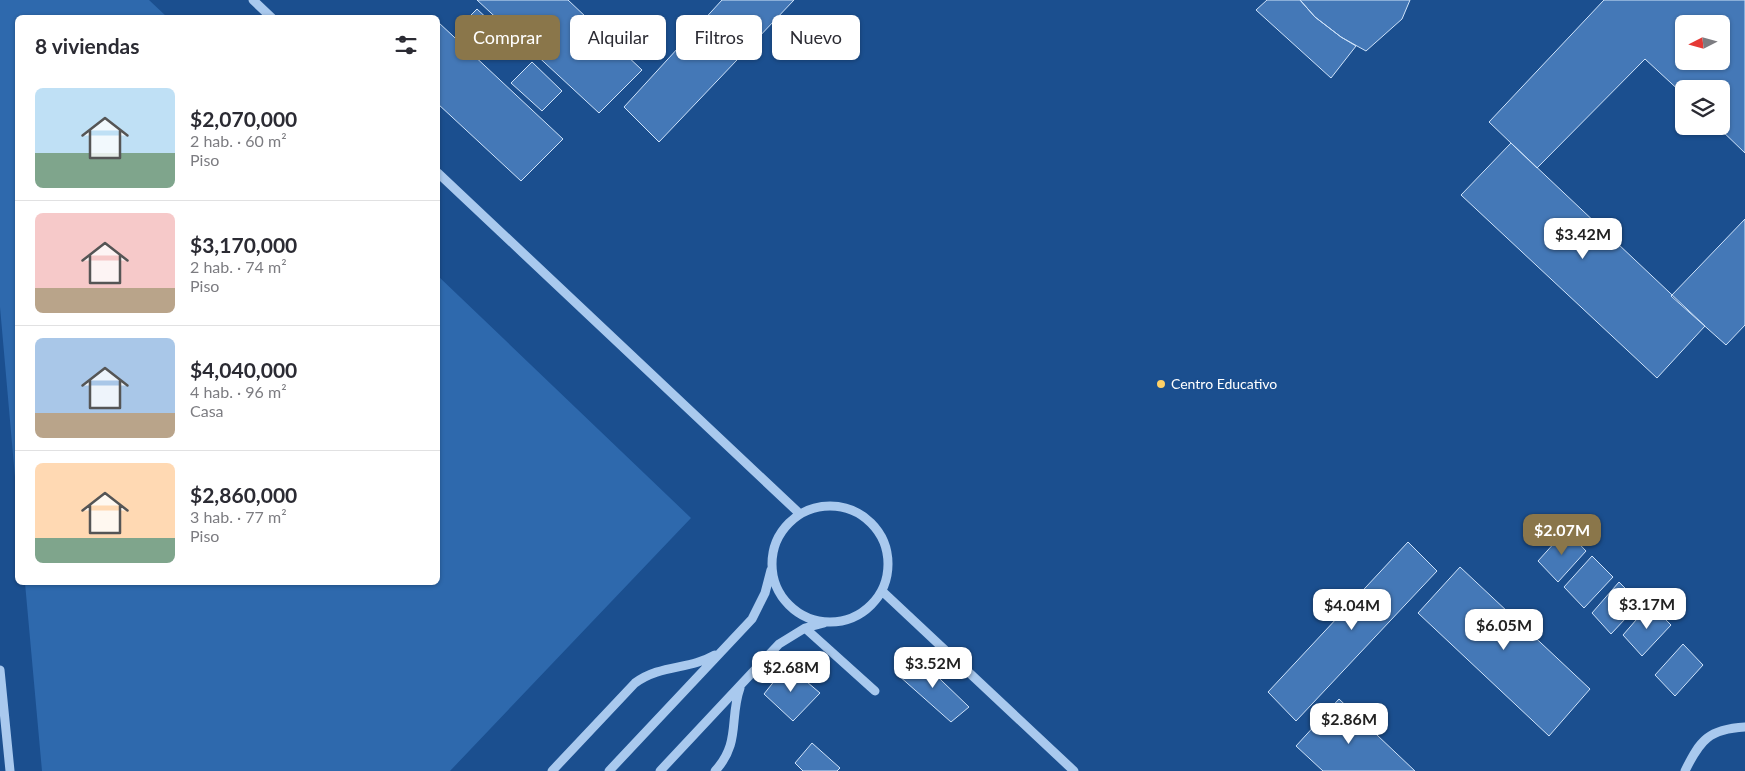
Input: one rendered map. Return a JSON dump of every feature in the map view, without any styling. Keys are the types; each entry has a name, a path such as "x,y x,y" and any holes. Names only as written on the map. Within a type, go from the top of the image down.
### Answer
{"street":[{"path":"253,0 269,15"},
{"path":"440,175 800,514"},
{"path":"609,771 752,618 760,606 770,579 775,545 782,533 800,514 819,506 839,506 856,512 871,523 882,538 887,555 887,573 882,591 871,606 856,616 839,622 806,628 779,644 660,771"},
{"path":"772,564 776,584 786,602 802,615 821,622 839,622"},
{"path":"882,591 1074,771"},
{"path":"806,628 875,691"},
{"path":"552,771 635,683 645,676 667,667 703,661 724,648"},
{"path":"0,670 10,771"},
{"path":"715,771 728,755 732,744 738,695 741,687 751,674"},
{"path":"1685,771 1697,746 1724,728 1745,727"}],"shaded area":[{"path":"0,0 149,0 165,15 15,15 15,477 0,307"},
{"path":"440,278 691,518 450,771 42,771 25,585 440,585"}],"building":[{"path":"477,0 568,0 584,15 570,15 570,60 631,60 642,70 599,113 542,60 560,60 560,15 493,15"},
{"path":"722,0 794,0 780,15 772,15 772,23 762,34 762,15 708,15"},
{"path":"1267,0 1300,0 1315,17 1356,46 1331,78 1256,10"},
{"path":"1300,0 1410,0 1402,19 1366,51 1341,37 1315,17"},
{"path":"1604,0 1745,0 1745,153 1726,135 1730,135 1730,80 1675,80 1675,87 1645,59 1537,168 1489,122"},
{"path":"477,9 483,15 471,15"},
{"path":"440,24 455,38 455,60 479,60 563,139 521,181 440,106"},
{"path":"676,50 676,60 737,60 659,142 624,107"},
{"path":"532,62 562,91 542,111 511,83"},
{"path":"1511,143 1705,326 1657,378 1461,195"},
{"path":"1745,219 1745,325 1726,345 1671,296"},
{"path":"1566,530 1586,551 1558,582 1538,561"},
{"path":"1408,542 1437,571 1296,721 1268,692"},
{"path":"1592,556 1613,577 1584,608 1564,587"},
{"path":"1460,567 1590,689 1549,736 1418,613"},
{"path":"1619,582 1640,603 1611,634 1592,613"},
{"path":"1650,604 1671,625 1642,656 1623,635"},
{"path":"1683,644 1703,665 1675,696 1655,675"},
{"path":"915,655 969,707 951,722 898,675"},
{"path":"787,665 820,693 793,721 764,694"},
{"path":"1339,699 1415,771 1323,771 1296,746"},
{"path":"812,743 840,768 837,771 803,771 795,763"}],"place":[{"name":"Centro Educativo","path":"1161,384"}]}
